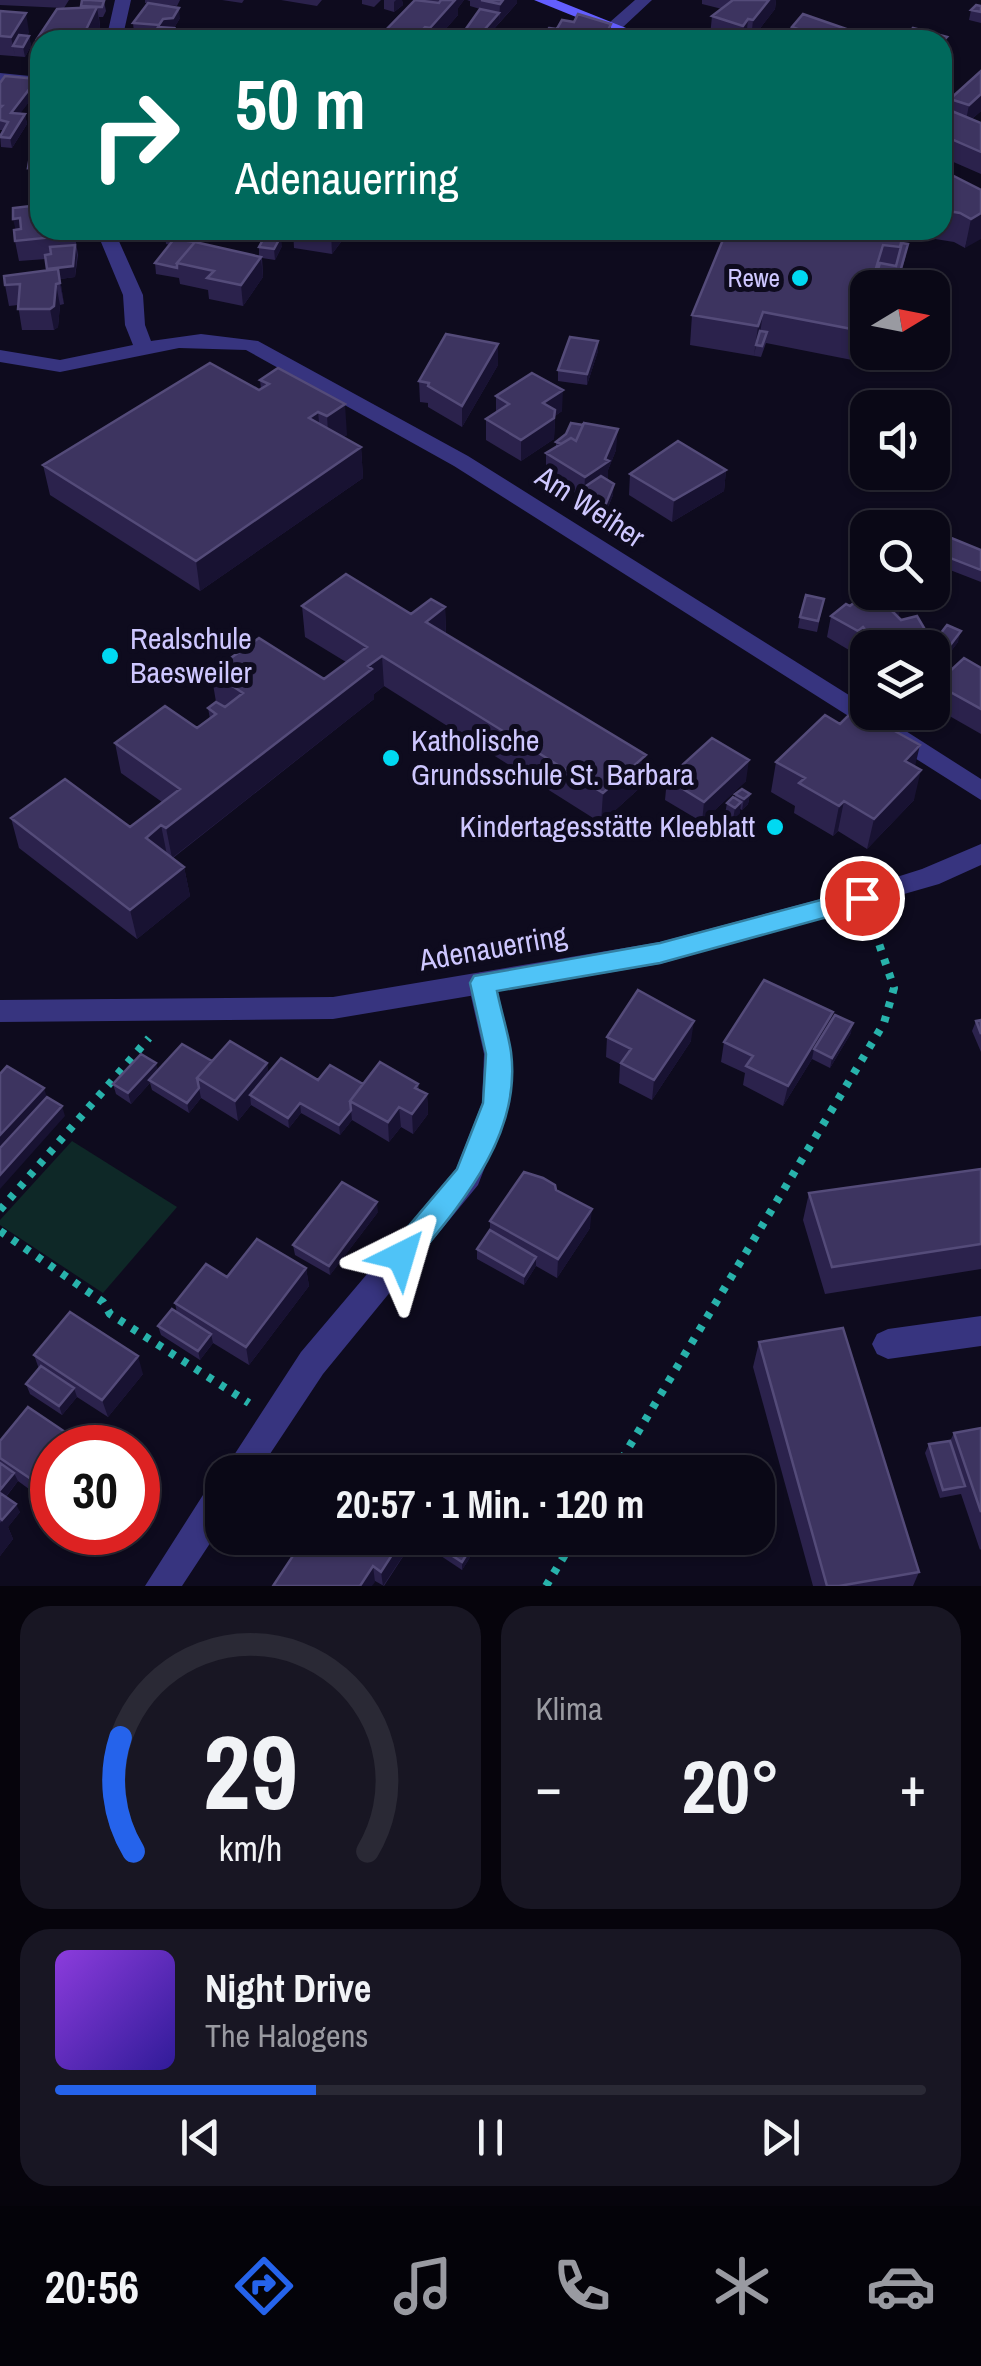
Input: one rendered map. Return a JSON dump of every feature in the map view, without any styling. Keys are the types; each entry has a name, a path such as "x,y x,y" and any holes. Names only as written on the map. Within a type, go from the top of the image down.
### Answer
{"main road":[{"path":"542,0 625,30"}],"street":[{"path":"116,30 124,0"},
{"path":"616,26 644,0"},
{"path":"0,78 30,81"},
{"path":"109,240 133,295 135,325 143,346"},
{"name":"Am Weiher","path":"0,356 39,365 68,366 143,346 212,338 251,345 461,460 981,791"},
{"name":"Adenauerring","path":"0,1011 333,1008 660,953 862,898 930,877 981,854"},
{"path":"250,1455 312,1363 468,1176 496,1103 498,1054 482,983"},
{"path":"888,1344 981,1331"},
{"path":"162,1586 205,1522"}],"path":[{"path":"624,1455 884,1024 894,988 862,898"},
{"path":"0,1210 172,1011"},
{"path":"0,1231 102,1302 110,1314 274,1420"},
{"path":"546,1586 565,1555"}],"green space":[{"path":"72,1141 177,1207 103,1293 0,1225 0,1220"}],"building":[{"path":"82,0 104,1 102,7 81,6"},
{"path":"415,0 455,0 430,28 386,30"},
{"path":"733,0 769,0 743,26 712,16"},
{"path":"148,3 179,8 173,18 163,19 159,25 133,23"},
{"path":"97,7 86,30 43,30 57,9"},
{"path":"480,9 499,13 484,30 465,30"},
{"path":"0,11 26,13 11,37 0,36"},
{"path":"578,14 611,24 608,30 556,30 562,20 574,22"},
{"path":"803,14 849,30 801,30 792,27"},
{"path":"19,35 29,36 23,47 13,46"},
{"path":"981,71 981,94 969,105 952,97"},
{"path":"5,76 30,78 30,88 11,113 25,114 10,138 0,137 8,122 0,120 0,83"},
{"path":"952,111 981,123 981,152 952,139"},
{"path":"952,175 981,190 981,213 971,219 952,212"},
{"path":"30,206 30,239 15,241 14,230 21,229 20,218 13,219 13,208"},
{"path":"173,240 195,242 177,268 155,263"},
{"path":"263,240 279,240 274,249 259,247"},
{"path":"723,240 902,240 900,247 883,245 875,270 850,270 850,329 763,312 758,326 692,315"},
{"path":"195,242 261,257 241,285 207,278 214,271 177,263"},
{"path":"902,243 908,244 901,270 878,270 880,263 896,266"},
{"path":"75,245 73,266 47,269 45,255 51,254 50,247"},
{"path":"58,269 60,283 56,284 54,306 18,309 20,284 5,285 4,276"},
{"path":"760,331 767,332 762,346 756,345"},
{"path":"446,334 498,344 462,406 428,386 429,383 419,381"},
{"path":"570,337 598,341 587,374 558,370"},
{"path":"210,363 259,390 269,384 260,380 278,368 345,404 327,416 318,412 309,418 361,447 196,561 43,465"},
{"path":"532,373 563,390 543,403 555,410 554,418 521,440 486,419 509,404 496,396"},
{"path":"571,423 583,425 576,441 571,438 561,444 556,442 566,434"},
{"path":"584,423 618,429 605,459 609,461 585,477 546,453 571,438 576,441"},
{"path":"678,441 726,470 674,500 630,474"},
{"path":"601,476 614,484 605,506 580,490"},
{"path":"950,537 981,550 981,570 950,558"},
{"path":"346,574 411,614 431,599 445,607 426,622 646,755 603,793 382,656 368,666 372,669 166,828 161,825 146,838 184,867 130,910 11,818 65,779 130,827 180,789 115,743 165,706 197,728 216,714 208,708 216,702 225,707 243,693 211,672 259,638 324,679 367,647 302,606"},
{"path":"806,595 824,599 818,621 800,617"},
{"path":"846,604 850,610 891,610 901,620 917,616 925,630 856,630 831,616"},
{"path":"947,625 961,631 950,645 950,630 943,630"},
{"path":"964,658 981,668 981,709 950,692 950,671"},
{"path":"850,714 850,730 893,730 920,745 905,761 921,770 874,819 844,801 839,806 799,783 805,778 776,762 825,715 840,724"},
{"path":"712,738 749,760 704,802 667,779"},
{"path":"742,789 750,794 744,799 735,794"},
{"path":"733,797 741,802 735,808 727,803"},
{"path":"764,980 833,1012 788,1086 746,1066 753,1056 724,1042"},
{"path":"638,990 694,1021 654,1080 621,1063 631,1049 607,1037"},
{"path":"835,1015 853,1023 832,1058 814,1049"},
{"path":"230,1041 267,1063 235,1101 197,1078"},
{"path":"182,1044 212,1061 197,1078 199,1088 187,1103 149,1080"},
{"path":"141,1054 156,1063 128,1093 113,1084"},
{"path":"281,1058 318,1080 330,1065 363,1084 339,1125 300,1103 288,1118 250,1095"},
{"path":"380,1062 418,1084 415,1088 427,1094 412,1114 399,1107 388,1122 350,1101"},
{"path":"7,1066 44,1088 0,1135 0,1074"},
{"path":"47,1097 62,1106 0,1175 0,1148"},
{"path":"981,1169 981,1244 832,1267 809,1193"},
{"path":"524,1172 543,1178 556,1190 592,1209 558,1259 490,1221"},
{"path":"342,1182 377,1202 329,1266 293,1245"},
{"path":"490,1230 536,1257 524,1276 477,1249"},
{"path":"257,1239 306,1268 246,1347 175,1303 206,1264 227,1277"},
{"path":"172,1309 211,1334 198,1351 158,1326"},
{"path":"70,1312 138,1356 102,1400 34,1355"},
{"path":"843,1328 919,1572 827,1586 759,1342"},
{"path":"41,1366 74,1388 59,1406 26,1384"},
{"path":"28,1407 55,1425 30,1425 30,1478 0,1458 0,1441"},
{"path":"981,1428 981,1512 954,1433"},
{"path":"950,1441 965,1486 943,1490 929,1444"},
{"path":"0,1463 14,1473 0,1490"},
{"path":"0,1493 16,1504 2,1520 0,1518"},
{"path":"293,1555 392,1555 381,1572 373,1566 360,1586 273,1586"}],"place":[{"name":"Rewe","path":"800,278"},
{"name":"Realschule Baesweiler","path":"110,656"},
{"name":"Katholische Grundsschule St. Barbara","path":"391,758"},
{"name":"Kindertagesstätte Kleeblatt","path":"775,827"}],"route":[{"path":"401,1256 468,1176 496,1103 498,1054 482,983 660,953 862,898"}]}
